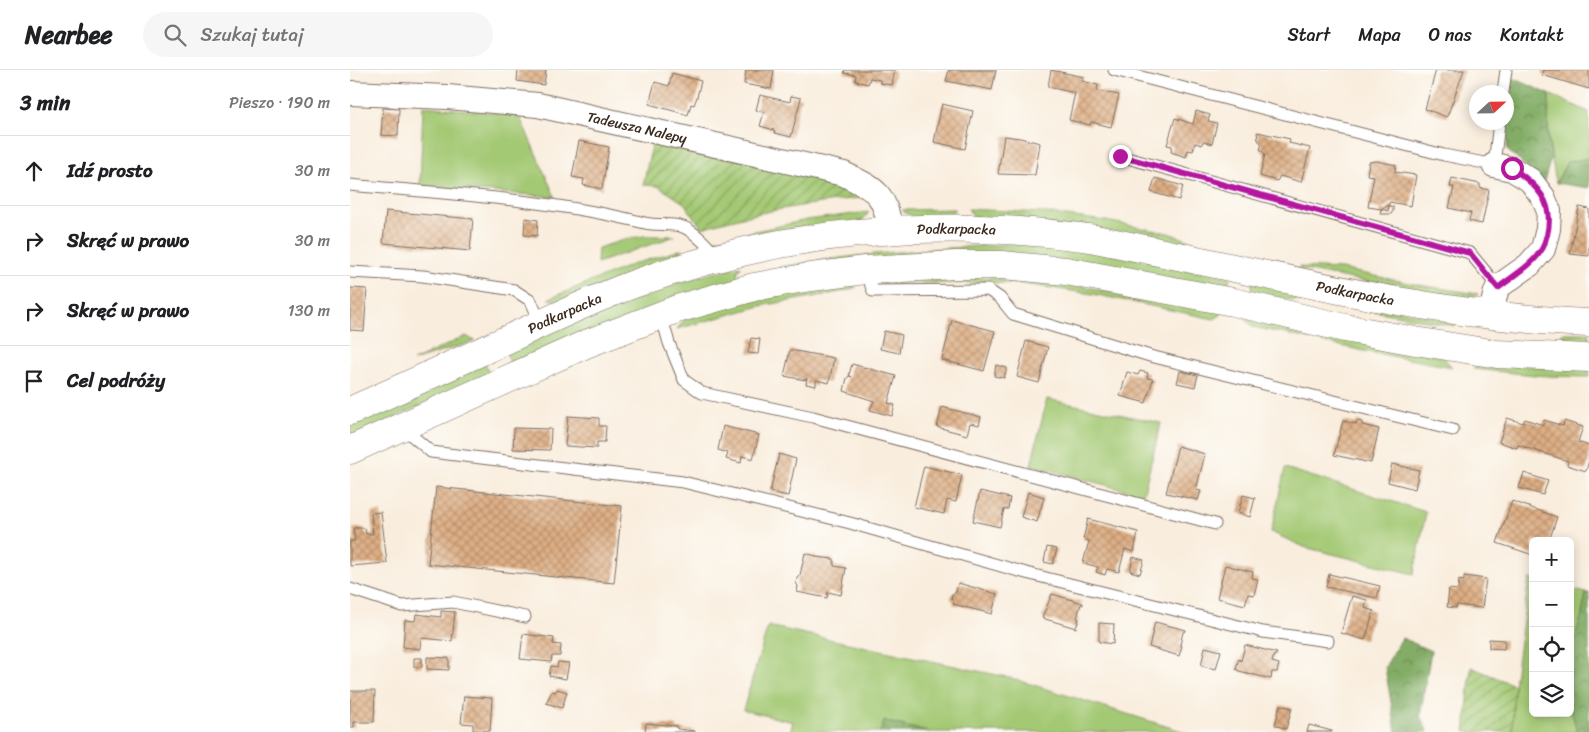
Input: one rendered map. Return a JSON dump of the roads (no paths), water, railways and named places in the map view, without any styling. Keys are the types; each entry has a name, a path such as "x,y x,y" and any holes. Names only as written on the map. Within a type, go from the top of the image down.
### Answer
{"highway":[{"name":"Podkarpacka","path":"350,411 634,284 718,257 821,237 891,229 963,228 1049,232 1090,238 1412,304 1491,316 1589,323"},
{"path":"763,286 750,277 749,273 753,267 798,256 821,237"},
{"path":"350,450 586,344 661,315 693,304 763,286 804,278 865,270 956,265 1002,265 1066,271 1233,302 1380,334 1496,354 1589,358"},
{"path":"1466,349 1497,337 1547,339 1551,336 1552,330 1544,320"}],"street":[{"name":"Tadeusza Nalepy","path":"350,93 447,97 538,105 844,174 875,189 884,204 891,229"},
{"path":"1491,316 1498,288 1529,265 1543,249 1548,229 1549,211 1543,196 1530,180 1512,168 1494,165"}],"lane":[{"path":"1114,70 1444,155 1494,165 1498,130"},
{"path":"1504,85 1506,70"},
{"path":"1120,156 1470,253 1498,288"},
{"path":"350,185 498,199 614,215 648,224 684,228 699,238 718,257"},
{"path":"865,270 872,292 988,290 1000,298 1013,314 1150,356 1453,430"},
{"path":"350,272 423,276 514,290 531,301 541,324"},
{"path":"661,315 669,343 684,380 702,393 813,417 1215,524"},
{"path":"402,427 430,452 683,482 850,523 1026,573 1206,618 1263,632 1328,641"},
{"path":"350,588 402,606 452,602 525,617"}]}
